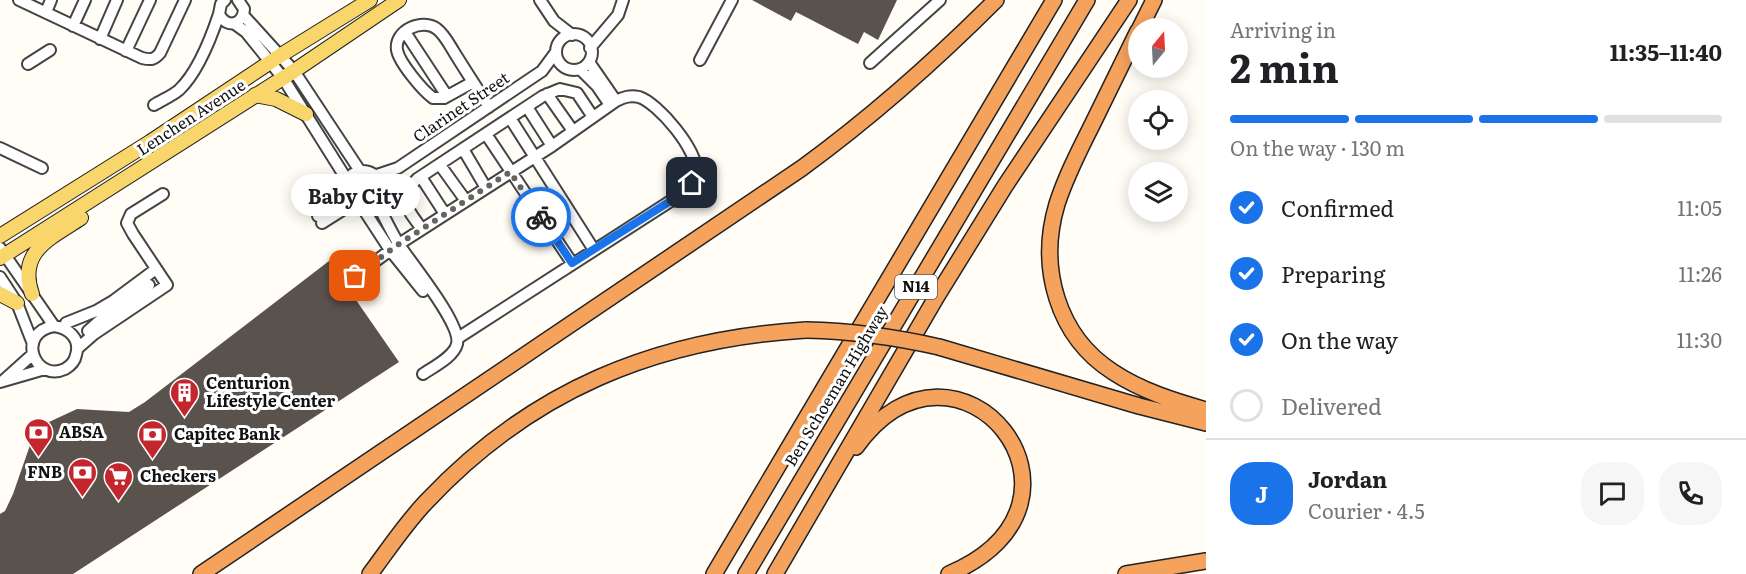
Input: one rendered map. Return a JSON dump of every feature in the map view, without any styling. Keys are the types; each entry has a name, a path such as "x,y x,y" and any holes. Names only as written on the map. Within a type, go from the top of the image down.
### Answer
{"highway":[{"path":"201,574 829,148 905,87 996,0"},
{"name":"Ben Schoeman Highway","path":"714,574 1054,0"},
{"name":"Ben Schoeman Highway","path":"746,574 1087,0"},
{"path":"775,574 937,296 1005,186 1129,0"},
{"path":"1145,18 1154,0"},
{"path":"1128,52 1075,160 1057,205 1052,230 1050,272 1054,293 1065,320 1081,343 1112,372 1149,391 1206,410"},
{"path":"370,574 424,504 456,471 519,421 594,379 639,360 685,347 735,337 806,330 844,331 907,340 939,346 1139,406 1206,423"},
{"path":"813,511 858,444 888,414 907,404 936,397 950,398 976,408 999,424 1016,449 1021,475 1020,504 1002,538 978,559 949,574"},
{"path":"1126,574 1206,561"}],"main road":[{"name":"Lenchen Avenue","path":"0,236 370,0"},
{"name":"Lenchen Avenue","path":"2,254 123,181 399,0"},
{"path":"255,95 284,102 306,114"},
{"path":"33,294 29,285 28,268 40,245 106,201 123,181"},
{"path":"0,294 17,303"}],"street":[{"path":"19,0 142,58 156,58 160,53 185,0"},
{"path":"46,12 51,0"},
{"path":"73,26 85,0"},
{"path":"100,39 117,0"},
{"path":"126,51 150,0"},
{"path":"154,105 183,86 210,39 221,4 225,0"},
{"path":"540,0 554,21 586,40 591,48 591,56 589,62 580,69 613,103"},
{"path":"591,48 618,15 623,0"},
{"path":"700,60 732,0"},
{"path":"870,63 940,0"},
{"path":"210,39 235,21 244,9 240,1"},
{"path":"219,14 235,21 276,59 360,171 374,176 380,184 381,190 372,205 353,202 320,220"},
{"path":"554,21 557,58 563,67"},
{"path":"473,82 447,96 435,99 429,95 399,55 398,40 405,32 423,23 437,28 473,82 489,107"},
{"path":"577,36 606,29"},
{"path":"405,32 447,96"},
{"name":"Clarinet Street","path":"374,176 398,168 542,71 564,38 577,36"},
{"path":"28,64 50,50"},
{"path":"589,62 613,103"},
{"name":"Clarinet Street","path":"542,71 563,67 580,69"},
{"path":"289,74 306,114 347,180"},
{"path":"422,229 407,207 405,201 408,188 547,93 560,89 577,93 593,117"},
{"path":"547,93 573,131"},
{"path":"355,276 394,247 552,146 613,103 627,96 636,96 656,107 691,151 696,173 692,183 680,195 458,338"},
{"path":"527,107 552,146"},
{"path":"510,118 594,249"},
{"path":"486,134 572,263"},
{"path":"0,148 42,168"},
{"path":"463,149 486,188"},
{"path":"440,165 466,201"},
{"name":"Clarinet Street","path":"381,190 398,168"},
{"path":"360,171 352,174 345,186 353,202 394,247 451,322 458,338 452,353 423,374"},
{"path":"421,177 445,214"},
{"path":"79,346 167,285 127,223 131,214 163,194"},
{"path":"376,201 394,247"},
{"path":"2,254 60,325 73,335 79,346"},
{"path":"1,382 33,349 40,331 96,311 156,269"},
{"path":"0,277 17,303 39,365 56,371 67,368 75,359 86,333 107,314 149,285"},
{"path":"60,325 94,320 107,314"},
{"path":"1,382 45,369"}],"building":[{"path":"752,0 897,0 878,40 864,32 858,44 796,12 791,21"},
{"name":"Centurion Lifestyle Center","path":"329,261 399,362 73,574 0,574 0,514 5,511 13,494 36,428 77,409 129,412"}],"way so far":[{"path":"355,276 399,244 510,172 541,217"}],"place":[{"name":"Baby City","path":"355,276"},
{"name":"Centurion Lifestyle Center","path":"185,418"},
{"name":"ABSA","path":"38,458"},
{"name":"Capitec Bank","path":"153,460"},
{"name":"FNB","path":"83,498"},
{"name":"Checkers","path":"119,502"}],"route":[{"path":"541,217 572,263 680,195 692,183"}]}
